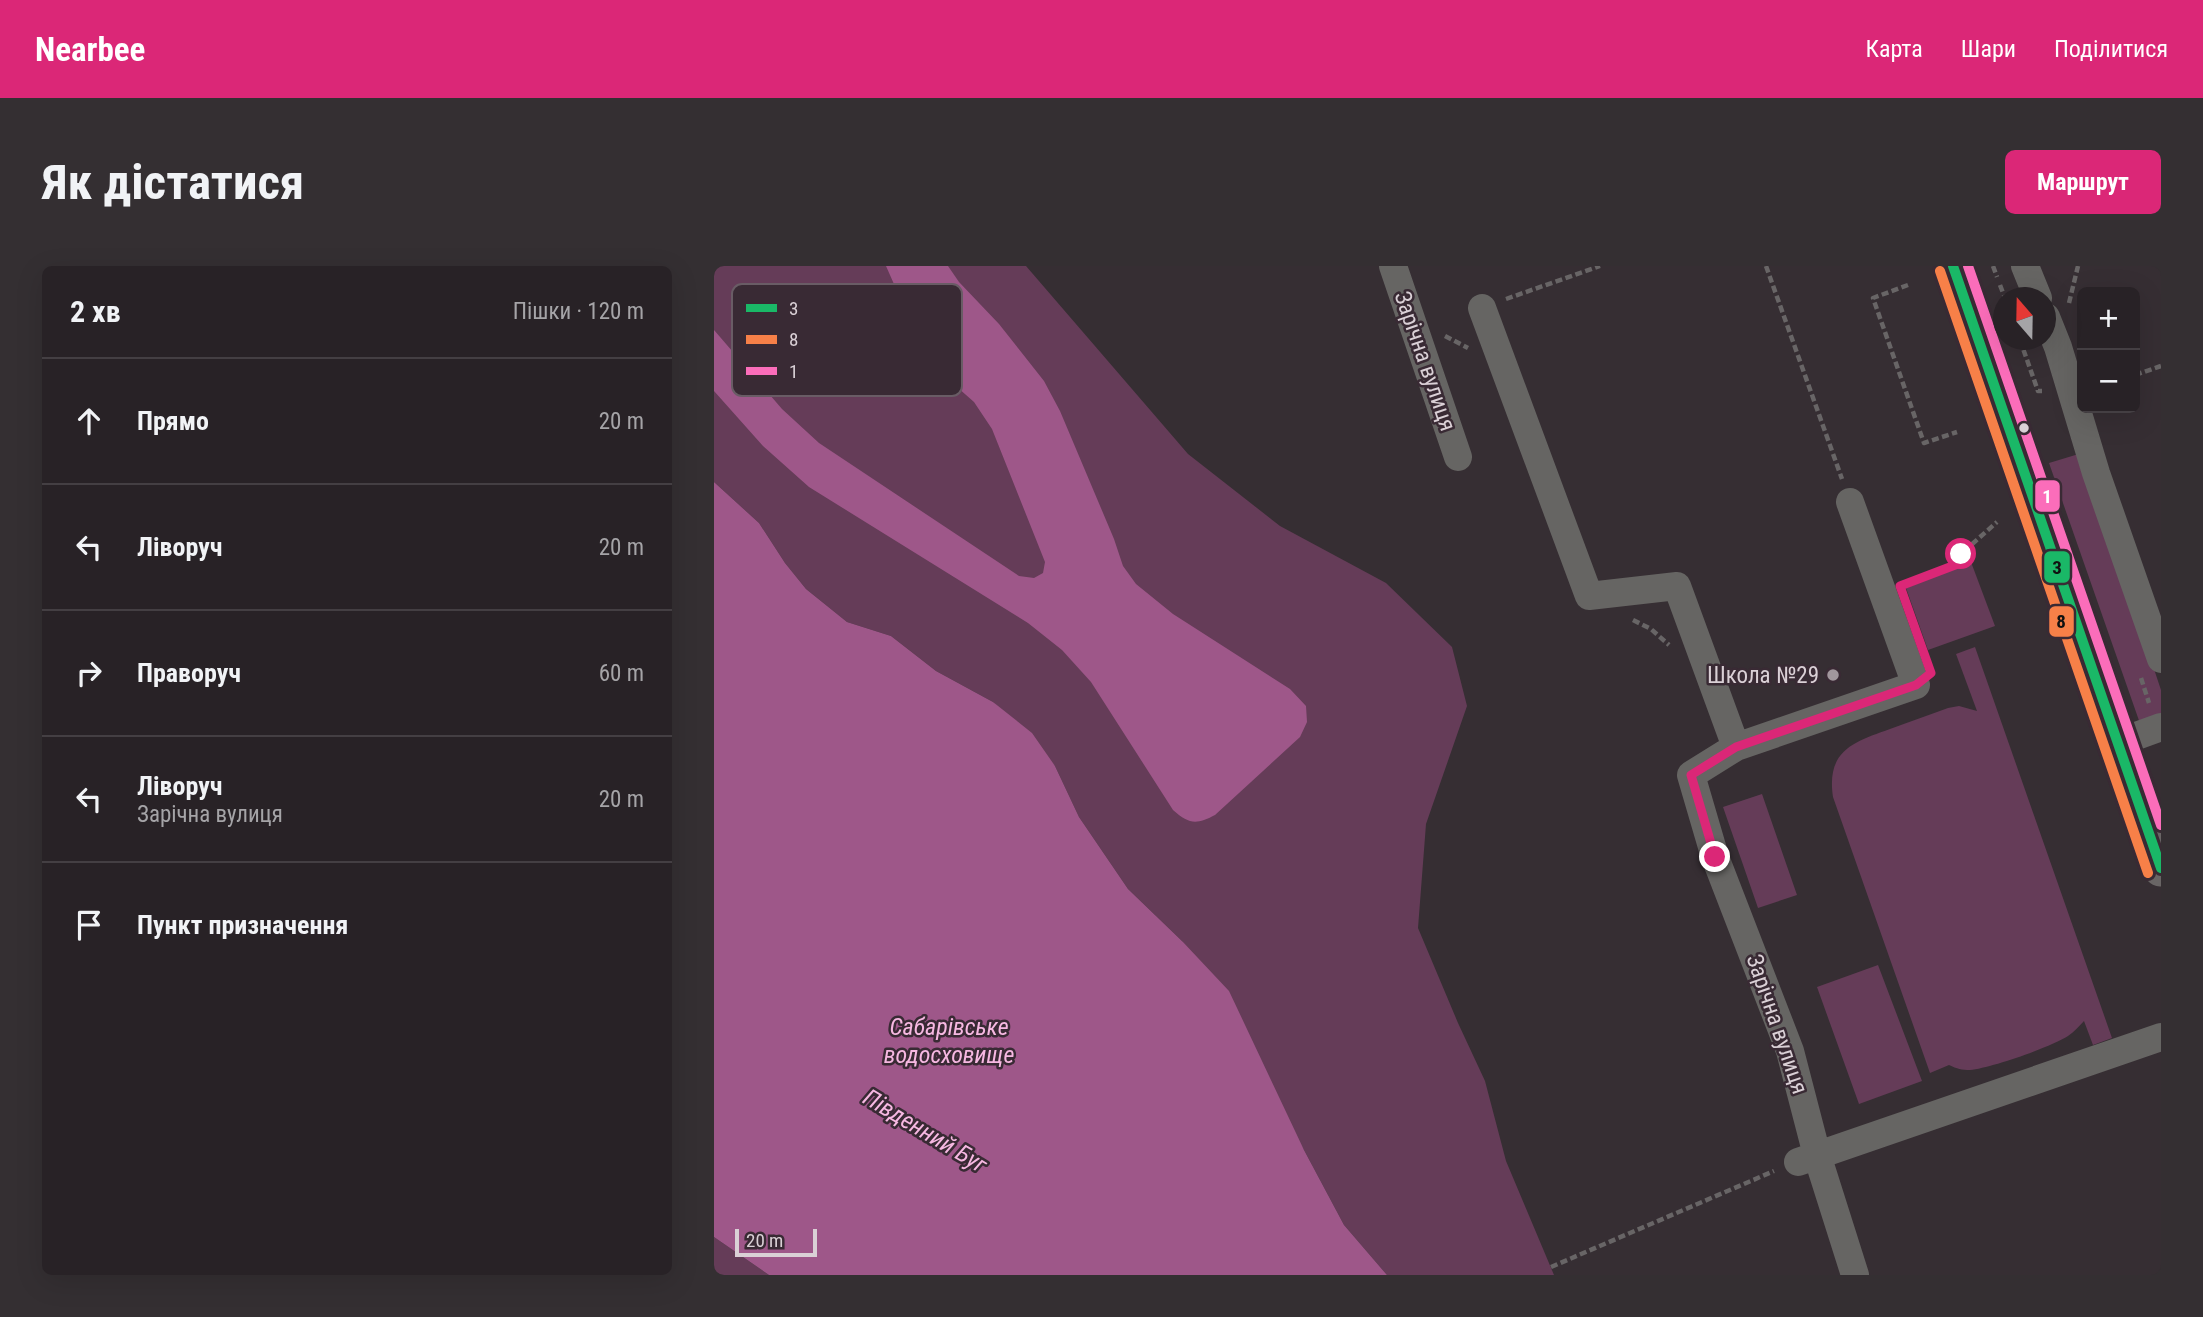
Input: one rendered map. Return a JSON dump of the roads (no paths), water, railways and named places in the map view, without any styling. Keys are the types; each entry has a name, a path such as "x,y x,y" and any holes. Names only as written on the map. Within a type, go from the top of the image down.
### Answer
{"main road":[{"path":"1953,266 2161,868"}],"street":[{"name":"Зарічна вулиця","path":"1393,266 1458,457"},
{"path":"2025,266 2034,287"},
{"path":"1482,308 1590,596 1677,586 1736,747 1916,685 1850,502"},
{"path":"2056,342 2096,473 2161,659"},
{"path":"2117,743 2161,727"},
{"name":"Зарічна вулиця","path":"1736,747 1691,775 1715,857 1790,1051 1808,1158 1855,1275"},
{"path":"1808,1158 2161,1037"}],"water":[{"path":"886,266 948,266 961,284 894,284"},
{"path":"962,285 999,324 1044,381 1060,411 1123,566 1136,584 1173,614 1290,689 1306,706 1307,722 1300,737 1215,815 1198,822 1184,818 1173,810 1091,682 1062,650 1028,623 809,487 763,446 714,391 714,330 732,351 732,396 771,396 819,443 1019,576 1034,578 1043,573 1045,562 992,429 974,402 962,391"},
{"name":"Сабарівське водосховище","path":"714,482 759,523 806,589 847,622 891,636 936,671 993,702 1032,733 1055,766 1079,817 1128,889 1229,991 1304,1150 1344,1225 1387,1275 769,1275 714,1237"}],"place":[{"name":"Школа №29","path":"1833,675"}],"water label":[{"name":"Південний Буг","path":"925,1131"}]}
